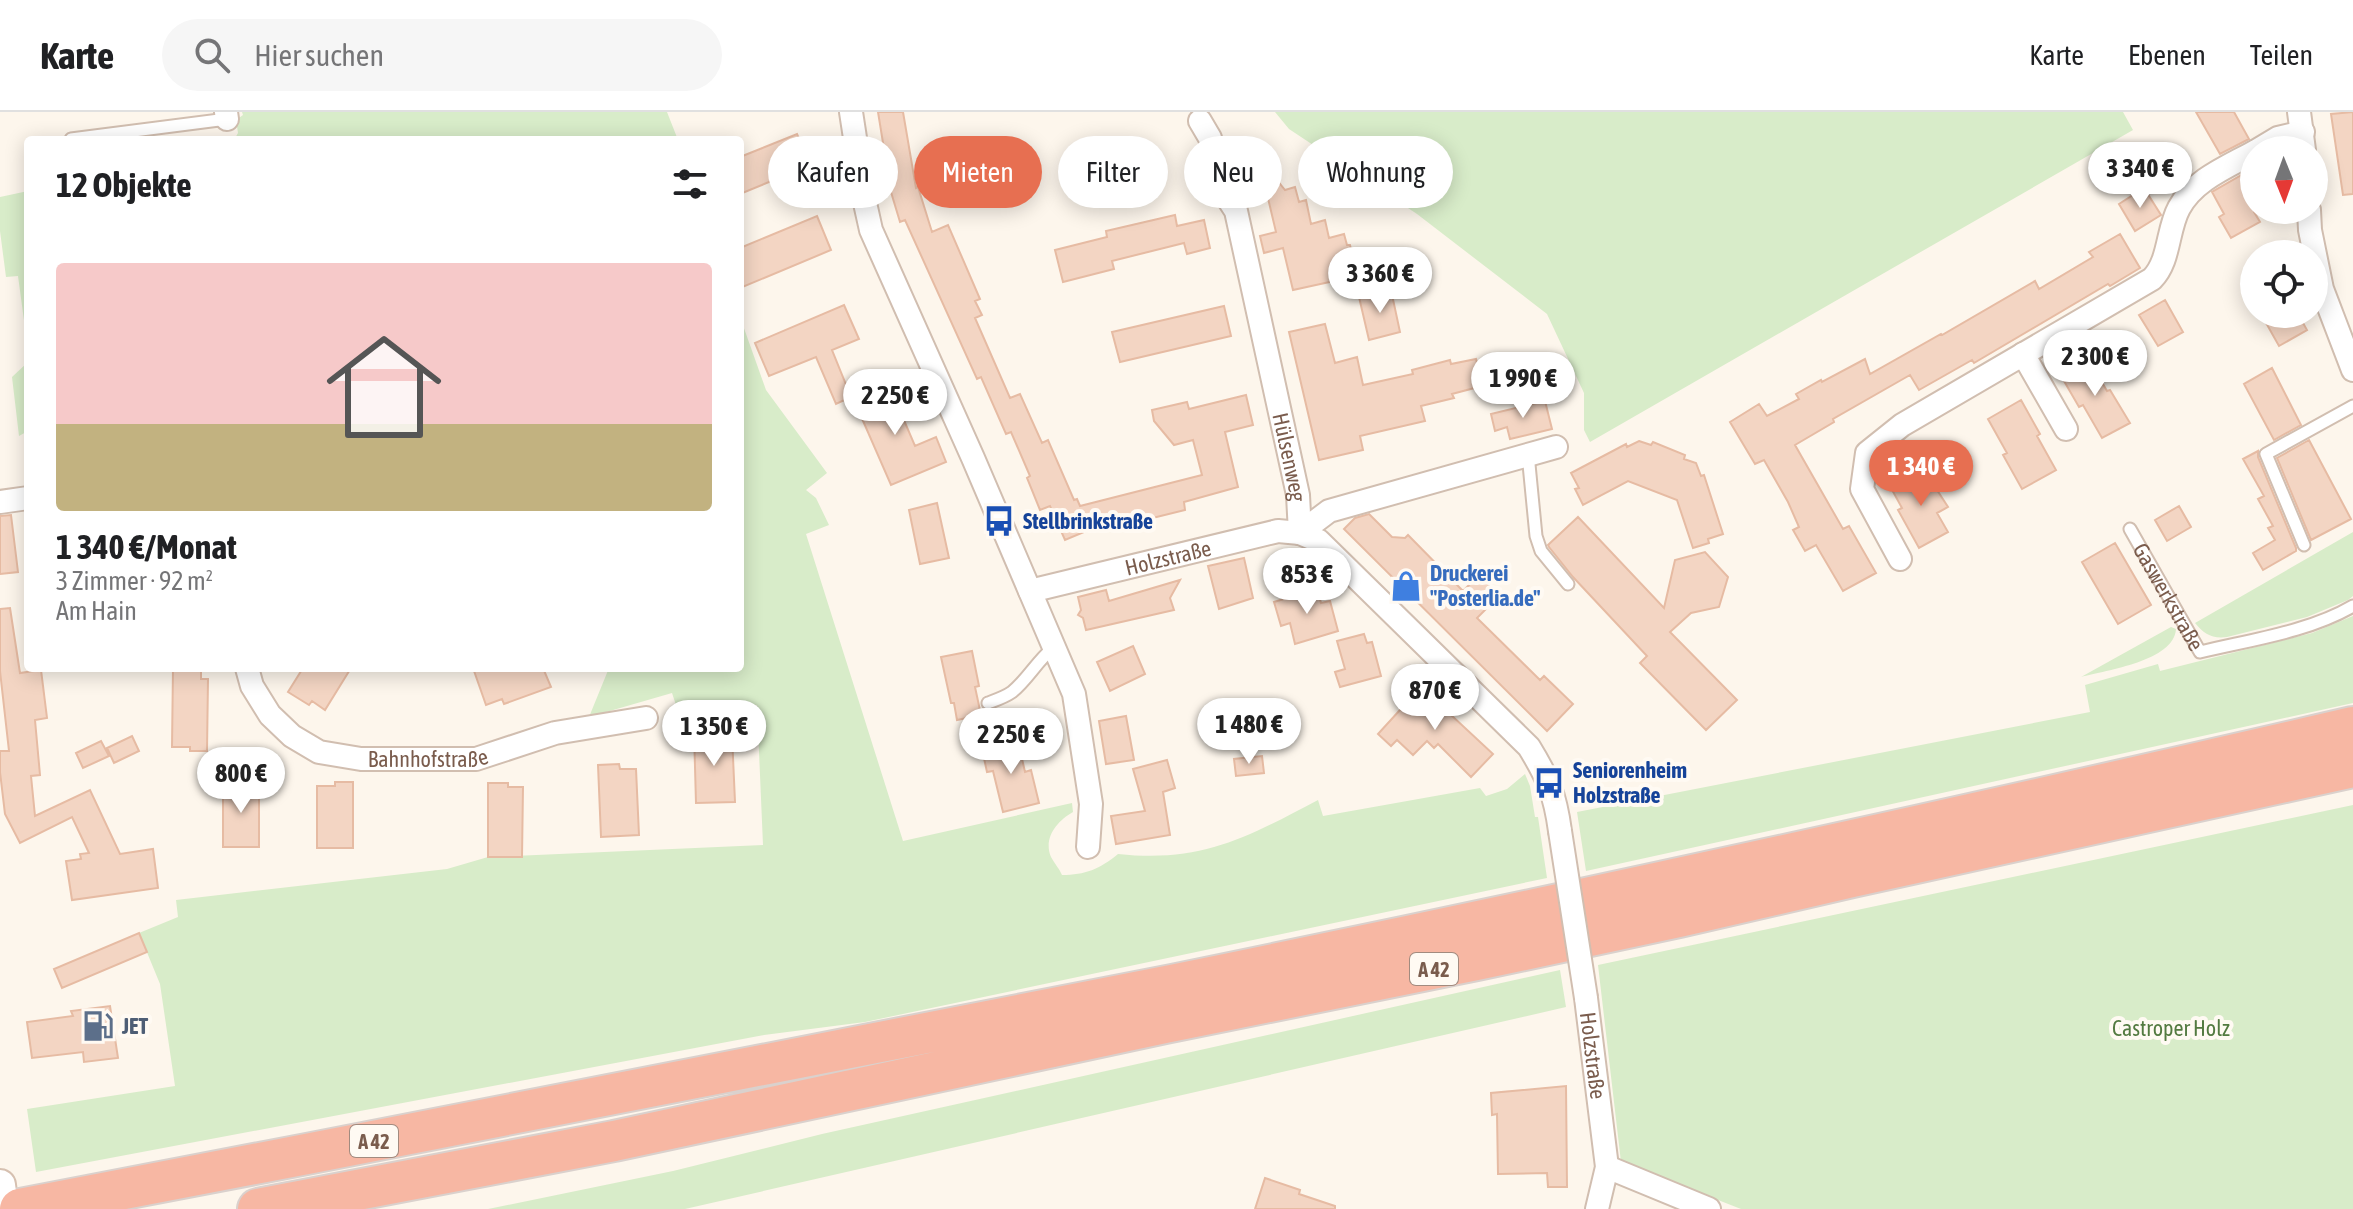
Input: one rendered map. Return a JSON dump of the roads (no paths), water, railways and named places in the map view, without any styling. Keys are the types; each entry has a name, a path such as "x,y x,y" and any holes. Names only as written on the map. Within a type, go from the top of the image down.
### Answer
{"highway":[{"name":"A 42","path":"20,1209 1272,964 1812,850 2353,727"},
{"name":"A 42","path":"258,1209 614,1141 1165,1023 1493,957 2353,767"}],"main road":[{"path":"0,1185 3,1209"}],"street":[{"path":"851,112 871,230 1074,694 1091,804 1088,847"},
{"name":"Hülsenweg","path":"1200,121 1210,138 1223,191 1236,211 1298,495 1300,533"},
{"path":"1900,559 1862,489 1867,453 1902,425 2152,279 2161,265 2178,210 2187,197 2198,184 2240,160"},
{"path":"2310,224 2322,289 2353,370"},
{"path":"2023,354 2066,429"},
{"name":"Hülsenweg","path":"1300,533 1329,511 1556,447"},
{"path":"0,502 24,499"},
{"name":"Holzstraße","path":"1030,591 1278,531 1300,533 1319,541 1529,747 1547,776 1557,809 1586,998 1607,1167"},
{"name":"Bahnhofstraße","path":"248,672 252,686 270,715 292,736 319,752 361,759 476,759 555,733 646,718"},
{"path":"1597,1209 1607,1167 1709,1209"}],"lane":[{"path":"90,136 227,115"},
{"path":"2304,545 2266,454 2353,406"},
{"path":"1528,454 1536,536 1541,551 1568,584"},
{"name":"Gaswerkstraße","path":"2130,529 2200,652 2309,625 2353,606"},
{"path":"988,703 1009,695 1053,648"}],"place":[{"name":"Stellbrinkstraße","path":"999,521"},
{"name":"Druckerei \"Posterlia.de\"","path":"1406,586"},
{"name":"Seniorenheim Holzstraße","path":"1549,783"},
{"name":"JET","path":"98,1026"}],"park label":[{"name":"Castroper Holz","path":"2171,1028"}]}
